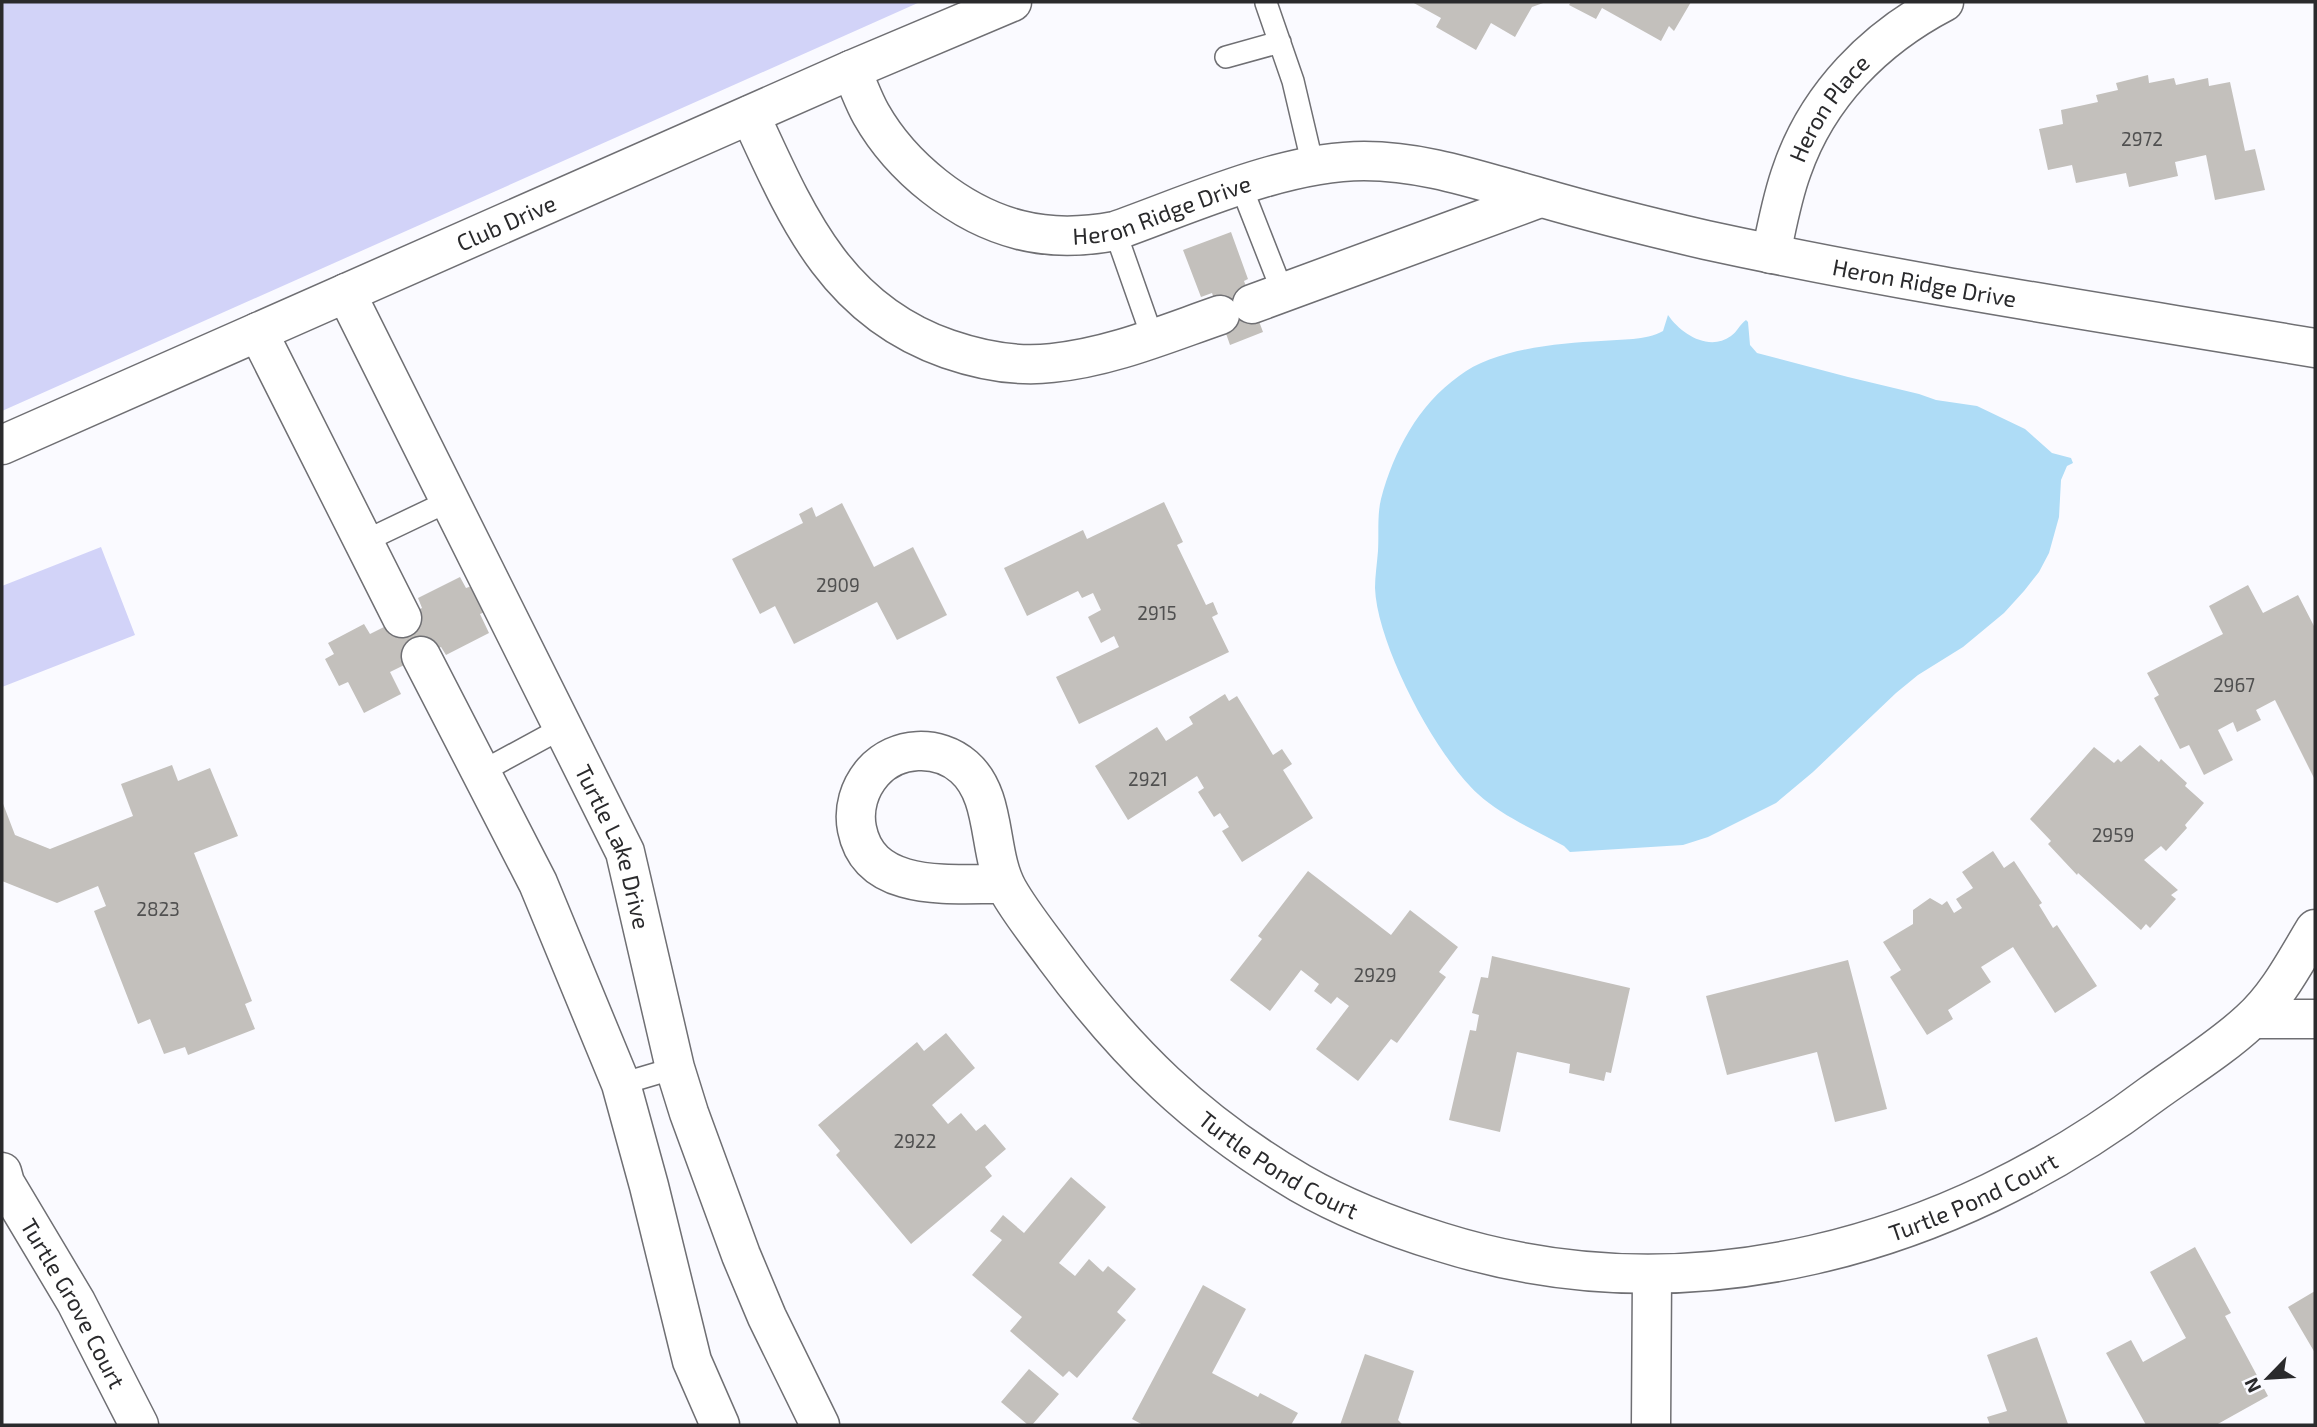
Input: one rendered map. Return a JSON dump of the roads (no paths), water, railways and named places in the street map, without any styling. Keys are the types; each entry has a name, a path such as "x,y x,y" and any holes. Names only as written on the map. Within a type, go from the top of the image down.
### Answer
{"street":[{"name":"Club Drive","path":"2,445 851,70 1012,2"},
{"name":"Heron Place","path":"1771,254 1792,169 1814,121 1844,80 1878,45 1896,30 1944,2"},
{"name":"Heron Ridge Drive","path":"851,70 871,114 894,147 927,180 970,209 1018,230 1077,237 1115,231 1241,186 1314,166 1363,161 1424,165 1457,172 1540,198 1771,254 1860,272 2315,348"},
{"path":"750,115 788,199 816,247 855,294 906,330 930,343 976,358 1032,364 1049,364 1107,354 1153,339 1540,198"},
{"name":"Turtle Lake Drive","path":"346,293 625,852 675,1068 741,1255 766,1317 820,1425"},
{"path":"258,332 402,618"},
{"path":"421,656 538,883 621,1084 692,1360 720,1425"},
{"name":"Turtle Pond Court","path":"1004,884 1082,993 1130,1051 1219,1130 1303,1185 1389,1226 1469,1251 1552,1268 1652,1275 1737,1269 1812,1255 1887,1235 1947,1213 2014,1181 2069,1151 2123,1116 2253,1019 2288,975 2315,929"},
{"path":"2253,1019 2315,1019"},
{"name":"Turtle Grove Court","path":"3,1179 76,1302 139,1425"},
{"path":"1651,1425 1652,1275"}],"lane":[{"path":"1266,3 1293,81 1314,166"},
{"path":"1226,57 1280,42"},
{"path":"1241,186 1251,304"},
{"path":"1115,231 1153,339"},
{"path":"363,542 449,501"},
{"path":"481,772 562,728"},
{"path":"621,1084 675,1068"}]}
